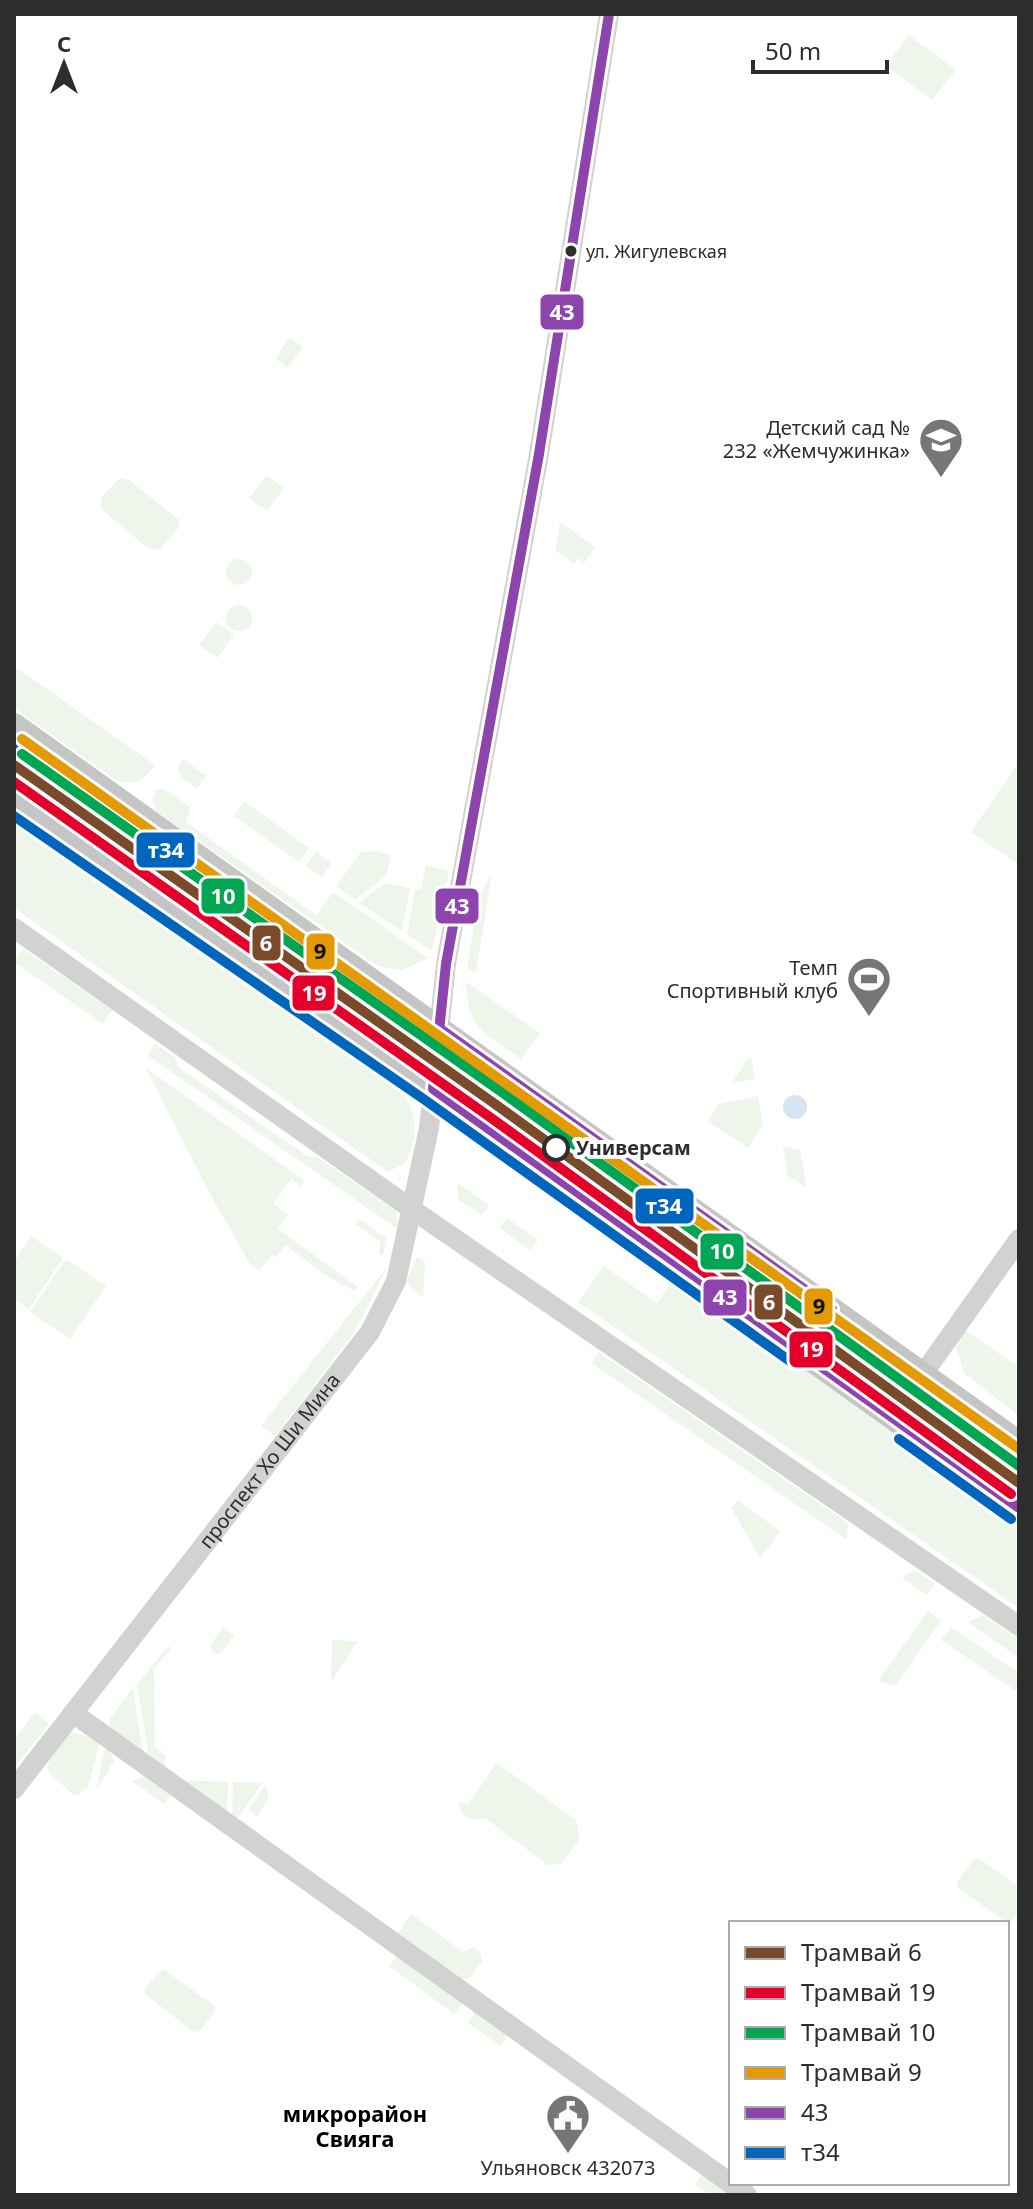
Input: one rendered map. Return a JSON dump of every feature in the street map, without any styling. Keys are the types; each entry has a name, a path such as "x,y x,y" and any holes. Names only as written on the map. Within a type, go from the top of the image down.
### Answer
{"main road":[{"path":"14,725 1019,1443"},
{"path":"14,799 433,1089 1019,1508"}],"street":[{"name":"проспект Хо Ши Мина","path":"14,1789 370,1332 396,1281 413,1210 433,1089 446,964 536,470 609,14"},
{"path":"14,928 413,1210 1019,1626"},
{"path":"923,1374 1019,1239"},
{"path":"73,1713 729,2182"}],"shaded area":[{"path":"909,35 956,70 932,100 886,66"},
{"path":"290,338 303,347 288,368 275,358"},
{"path":"266,475 284,488 267,511 249,498"},
{"path":"120,478 129,480 179,520 179,527 160,550 148,548 101,509 102,496"},
{"path":"560,522 595,547 584,563 578,558 574,564 555,550"},
{"path":"239,559 248,563 252,572 248,581 239,585 230,581 226,572 230,563"},
{"path":"239,605 248,609 252,618 248,627 239,631 230,627 226,618 230,609"},
{"path":"216,622 234,635 217,658 199,645"},
{"path":"14,666 155,765 138,781 114,779 14,708"},
{"path":"183,759 206,776 197,789 181,777 178,769"},
{"path":"1019,762 1019,865 971,832"},
{"path":"156,789 164,789 190,807 186,822 316,915 333,892 428,958 402,970 378,966 156,811 152,800"},
{"path":"244,801 309,848 299,862 234,816"},
{"path":"14,815 397,1088 410,1104 414,1123 413,1143 405,1163 388,1172 14,908"},
{"path":"316,851 331,863 322,877 305,866"},
{"path":"375,851 391,855 386,876 355,900 336,886 360,853"},
{"path":"426,865 449,871 432,950 407,935 415,889 421,890"},
{"path":"489,877 476,973 467,968 478,902"},
{"path":"385,883 410,888 402,931 359,903"},
{"path":"23,949 112,1010 103,1024 14,962"},
{"path":"466,982 540,1033 521,1059 480,1029 470,1011"},
{"path":"155,1044 175,1057 178,1067 307,1156 319,1158 396,1211 399,1230 147,1055"},
{"path":"748,1058 752,1060 755,1079 732,1083"},
{"path":"146,1068 305,1181 301,1186 291,1179 273,1204 288,1215 278,1229 358,1287 355,1291 333,1280 285,1245 276,1257 272,1254 259,1271 250,1264 210,1194"},
{"path":"758,1096 763,1125 748,1148 708,1121 719,1104"},
{"path":"783,1146 800,1150 807,1188 788,1176"},
{"path":"458,1183 489,1205 482,1215 458,1199"},
{"path":"507,1218 538,1240 530,1250 499,1228"},
{"path":"359,1219 387,1239 383,1256 379,1253 381,1242 355,1224"},
{"path":"31,1236 63,1258 29,1309 14,1299 14,1262"},
{"path":"417,1257 425,1262 423,1298 406,1282"},
{"path":"66,1259 106,1286 70,1339 30,1312"},
{"path":"388,1266 354,1333 275,1436 261,1426"},
{"path":"604,1266 657,1303 677,1274 1019,1522 1019,1608 578,1302"},
{"path":"965,1330 1019,1367 1019,1416 964,1373 956,1346"},
{"path":"599,1352 848,1523 847,1540 592,1363"},
{"path":"738,1500 780,1531 760,1558 731,1507"},
{"path":"915,1570 935,1584 927,1595 902,1578"},
{"path":"928,1611 941,1621 895,1686 878,1681"},
{"path":"983,1615 1019,1640 1019,1658 968,1622"},
{"path":"223,1627 234,1636 221,1653 214,1655 210,1646"},
{"path":"951,1627 1019,1673 1016,1691 941,1640"},
{"path":"332,1640 358,1641 331,1682"},
{"path":"168,1646 171,1648 154,1669 155,1747 166,1755 164,1767 149,1757 137,1685"},
{"path":"133,1688 143,1755 110,1731 110,1718"},
{"path":"35,1713 49,1724 14,1768 14,1740"},
{"path":"70,1731 100,1741 88,1787 79,1795 72,1794 48,1771 49,1760"},
{"path":"105,1747 109,1747 114,1761 96,1791"},
{"path":"497,1763 576,1820 580,1839 561,1864 548,1865 485,1818 471,1820 461,1813 459,1802 467,1805"},
{"path":"147,1776 172,1794 164,1804 132,1781"},
{"path":"183,1780 228,1782 227,1815"},
{"path":"233,1782 262,1783 236,1821 232,1819"},
{"path":"266,1784 269,1797 257,1817 248,1810"},
{"path":"974,1859 980,1859 1019,1887 1019,1911 1011,1922 1005,1921 958,1888 957,1882"},
{"path":"411,1914 463,1952 474,1947 480,1952 482,1961 471,1977 462,1980 397,1935"},
{"path":"397,1955 462,2003 454,2014 389,1966"},
{"path":"163,1969 215,2006 215,2012 200,2031 194,2032 146,1995 145,1988"},
{"path":"476,2011 509,2035 500,2046 468,2023"},
{"path":"703,2172 736,2195 710,2195 695,2185"}],"water":[{"path":"795,1095 806,1102 807,1107 800,1118 795,1119 784,1112 783,1107 790,1096"}],"tram line":[{"name":"9","path":"22,739 1019,1449"},
{"name":"10","path":"22,754 503,1093 1019,1466"},
{"name":"6","path":"14,765 495,1104 1019,1483"},
{"name":"19","path":"14,782 487,1115 1011,1494"}],"transit line":[{"name":"43","path":"609,14 539,454 446,964 433,1089 1019,1508"},
{"name":"т34","path":"14,742 1011,1454"},
{"name":"т34","path":"14,816 425,1100 794,1364"},
{"name":"43","path":"439,1028 832,1309"},
{"name":"т34","path":"899,1439 1011,1519"}],"place":[{"name":"ул. Жигулевская","path":"571,251"},
{"name":"Детский сад № 232 «Жемчужинка»","path":"941,479"},
{"name":"Темп Спортивный клуб","path":"869,1018"},
{"name":"Универсам","path":"556,1148"},
{"name":"Ульяновск 432073","path":"568,2155"}],"district":[{"name":"микрорайон Свияга","path":"355,2126"}]}
